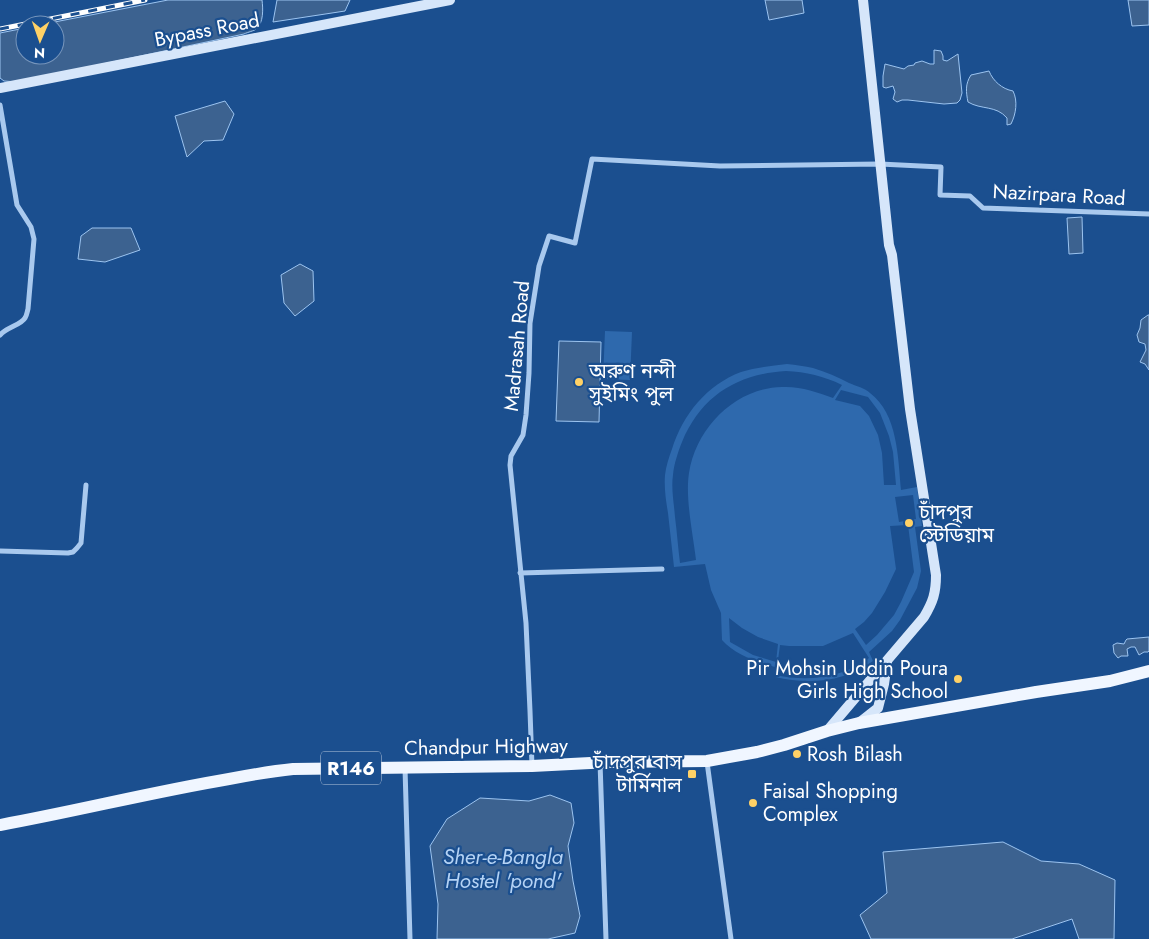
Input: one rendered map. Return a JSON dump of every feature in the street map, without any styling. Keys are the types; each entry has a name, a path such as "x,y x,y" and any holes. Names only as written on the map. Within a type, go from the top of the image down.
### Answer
{"main road":[{"name":"Chandpur Highway","path":"0,825 194,785 278,770 707,761 757,752 859,723 1110,681 1149,671"}],"street":[{"name":"Bypass Road","path":"0,88 450,0"},
{"path":"828,731 924,617 932,604 936,590 936,575 910,409 862,0"},
{"path":"0,105 17,205 31,227 34,240 28,309 25,318 18,324 6,329 0,335"},
{"name":"Madrasah Road","path":"532,766 526,624 510,465 511,456 523,435 526,415 530,373 530,323 539,266 549,236 575,243 592,159 720,166 880,164"},
{"name":"Nazirpara Road","path":"880,164 941,167 940,195 970,196 984,208 1149,214"},
{"path":"0,551 72,552 80,543 82,534 86,485"},
{"path":"520,573 662,569"},
{"path":"859,723 878,708 887,662"},
{"path":"707,761 731,939"},
{"path":"600,762 606,939"},
{"path":"405,767 410,939"}],"shaded area":[{"path":"605,331 632,332 630,380 603,379"},
{"path":"787,364 813,368 863,388 879,402 886,413 895,437 901,490 917,487 922,526 915,527 921,571 917,588 900,620 892,631 869,652 873,661 851,673 826,680 801,681 775,677 775,667 733,650 722,640 721,613 711,590 705,564 674,567 665,494 665,475 670,455 683,424 698,402 707,393 729,378 747,370","holes":["786,371 808,373 842,385 833,398 795,387 765,389 734,403 709,426 693,456 688,483 696,560 680,563 672,486 676,458 690,426 710,400 723,390 752,377","841,390 868,397 880,413 893,452 896,485 884,485 882,453 878,435 869,416 860,406 835,400","913,495 916,519 899,522 895,497","908,525 914,572 894,615 866,645 855,629 872,613 896,569 890,526","729,618 758,637 778,644 776,662 753,655 730,642","853,633 869,658 848,670 825,677 800,678 776,675 780,645 823,646"]}],"water":[{"path":"168,0 262,0 263,11 259,26 244,34 18,82 4,81 0,78 0,33 15,30 15,65 65,65 65,20"},
{"path":"277,0 350,0 345,11 273,22"},
{"path":"765,0 802,0 804,13 769,20"},
{"path":"1128,0 1149,0 1149,25 1132,26"},
{"path":"934,50 941,51 943,60 947,61 958,54 962,93 960,100 957,103 944,104 908,100 897,102 893,99 895,92 893,86 883,87 885,64 904,69 922,61 934,64"},
{"path":"989,71 998,84 1013,91 1016,99 1016,108 1011,124 1007,125 1007,118 998,111 968,102 966,88 971,75"},
{"path":"225,101 234,114 223,140 204,141 187,157 175,116"},
{"path":"1082,217 1083,253 1069,254 1067,218"},
{"path":"92,228 131,228 140,250 105,262 78,259 81,236"},
{"path":"300,264 313,271 314,301 295,316 284,303 281,275"},
{"path":"1148,315 1149,370 1145,364 1140,362 1146,350 1145,344 1139,342 1137,335 1141,320"},
{"name":"অরুণ নন্দী সুইমিং পুল","path":"559,341 601,342 599,422 556,421"},
{"path":"1149,637 1148,652 1139,655 1135,647 1131,647 1127,649 1128,656 1118,658 1114,653 1113,645 1117,643 1124,644 1127,639"},
{"name":"Sher-e-Bangla Hostel 'pond'","path":"550,795 571,803 574,823 568,846 580,916 575,933 548,939 437,939 438,904 430,846 447,819 480,798 529,801"},
{"path":"1003,842 1041,861 1079,864 1115,880 1114,939 1079,939 1072,919 1012,939 871,939 860,915 887,893 883,852"}],"railway":[{"path":"0,29 145,0"}],"place":[{"name":"অরুণ নন্দী সুইমিং পুল","path":"579,382"},
{"name":"চাঁদপুর স্টেডিয়াম","path":"909,523"},
{"name":"Pir Mohsin Uddin Poura Girls High School","path":"958,679"},
{"name":"Rosh Bilash","path":"797,754"},
{"name":"চাঁদপুর বাস টার্মিনাল","path":"692,774"},
{"name":"Faisal Shopping Complex","path":"753,803"}]}
